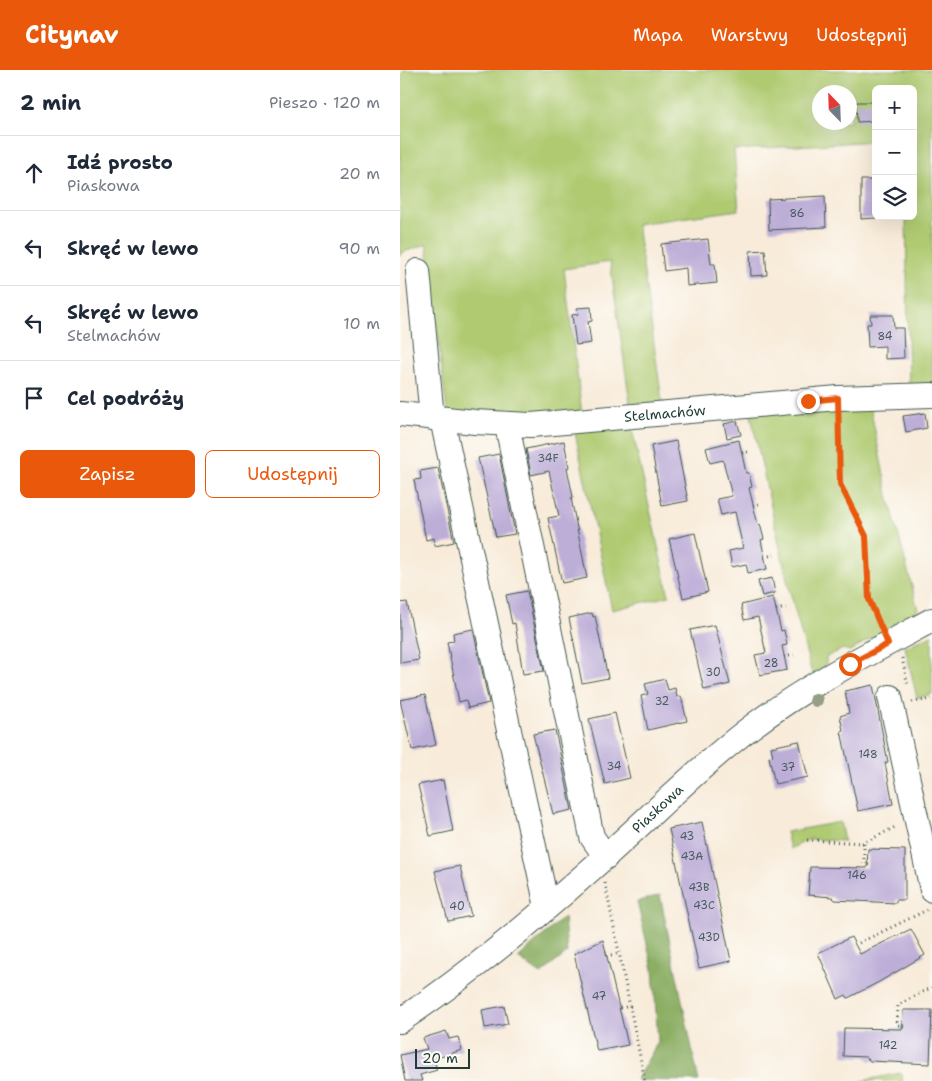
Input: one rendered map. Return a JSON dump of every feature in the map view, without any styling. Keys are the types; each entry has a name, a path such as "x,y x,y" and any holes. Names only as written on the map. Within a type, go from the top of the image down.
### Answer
{"street":[{"path":"418,271 437,418 547,908"},
{"name":"Stelmachów","path":"400,414 507,425 531,425 838,398 932,396"},
{"path":"507,425 592,837 602,860"},
{"name":"Piaskowa","path":"400,1021 493,955 602,860 700,769 750,728 804,692 891,641 932,620"},
{"path":"890,697 932,890"}],"path":[{"path":"838,398 840,484 866,536 869,599 891,641 901,655 912,704 932,699"},
{"path":"742,453 751,451"},
{"path":"753,505 762,502"},
{"path":"764,557 774,554"},
{"path":"776,610 786,608"},
{"path":"784,657 794,655"},
{"path":"808,840 864,843 901,824 916,820"},
{"path":"864,843 864,864 870,865"},
{"path":"602,860 645,1081"},
{"path":"859,943 920,911 932,908"},
{"path":"606,956 620,953"},
{"path":"904,1026 897,1025 898,1005 932,986"},
{"path":"620,1008 631,1006"}],"green space":[{"path":"404,70 932,70 932,390 909,391 906,220 917,220 917,85 872,85 872,141 734,150 739,210 637,224 663,408 631,410 610,262 564,269 582,414 529,420 447,412 427,244 401,253 400,256 400,77"},
{"path":"869,402 888,495 918,610 850,651 843,649 826,657 826,666 812,674 788,584 750,411"},
{"path":"574,428 632,429 669,596 612,610"},
{"path":"932,635 932,694 917,698 905,647"},
{"path":"840,822 844,841 810,839 790,849 786,832"},
{"path":"660,895 699,1081 636,1080 658,1042 653,969 637,902"},
{"path":"564,917 567,953 541,974 518,958"},
{"path":"901,1073 903,1081 861,1081"}],"building":[{"path":"857,102 872,102 872,121 857,122"},
{"path":"861,180 872,180 872,218 861,219"},
{"path":"825,196 826,227 769,230 768,199"},
{"path":"708,239 711,264 715,264 717,283 687,286 686,268 664,271 661,244"},
{"path":"765,250 767,275 751,276 750,251"},
{"path":"591,307 592,321 588,322 591,343 576,345 572,315 578,314 577,308"},
{"path":"870,315 893,315 894,328 903,328 904,358 885,359 885,346 868,347 867,324 871,324"},
{"path":"925,413 927,428 906,432 903,416"},
{"path":"737,421 741,435 727,438 724,424"},
{"path":"739,440 746,473 749,473 752,487 749,488 758,525 760,524 764,539 761,540 767,569 748,573 746,564 732,567 729,551 743,548 735,512 721,515 717,499 732,496 723,460 710,463 706,448"},
{"path":"564,441 573,497 571,498 587,578 562,583 548,518 559,516 549,471 531,475 526,449"},
{"path":"676,441 688,501 662,506 651,446"},
{"path":"499,454 515,534 496,537 478,458"},
{"path":"438,468 454,542 435,546 434,538 426,540 414,480 421,479 420,471"},
{"path":"695,533 708,592 683,598 669,539"},
{"path":"772,578 775,593 762,596 758,581"},
{"path":"527,591 544,671 523,674 515,623 512,624 506,595"},
{"path":"773,597 781,631 784,630 787,645 782,646 787,670 760,675 755,655 766,653 758,617 744,620 741,605"},
{"path":"407,602 419,660 400,663 400,603"},
{"path":"592,613 593,617 595,616 608,678 582,683 569,618"},
{"path":"715,625 730,684 704,690 690,630"},
{"path":"473,629 489,703 468,708 466,700 459,702 447,642 454,641 453,633"},
{"path":"665,679 668,690 675,688 677,697 681,696 687,721 648,730 641,696 648,694 645,684"},
{"path":"873,685 888,762 885,763 893,804 858,811 841,731 843,730 840,716 849,713 845,691"},
{"path":"425,695 436,745 412,750 400,700"},
{"path":"615,713 630,778 605,784 589,719"},
{"path":"555,730 572,810 553,814 533,734"},
{"path":"799,741 808,777 775,784 769,757 773,756 771,747"},
{"path":"443,780 453,831 430,836 418,785"},
{"path":"702,822 731,961 699,968 669,829"},
{"path":"868,849 905,850 905,900 896,900 896,903 835,900 832,897 808,895 810,867 867,868"},
{"path":"460,866 471,916 448,921 435,871"},
{"path":"911,929 925,955 848,998 846,995 838,999 818,953 851,937 860,954"},
{"path":"603,940 628,1045 597,1051 574,954"},
{"path":"504,1006 508,1024 485,1028 482,1010"},
{"path":"903,1010 932,1010 930,1064 870,1061 866,1057 843,1056 844,1028 902,1029"},
{"path":"446,1031 449,1039 458,1037 462,1050 434,1059 437,1070 420,1075 422,1081 405,1081 400,1055 427,1049 423,1038"}],"route":[{"path":"808,401 838,398 840,484 866,536 869,599 888,644 850,664"}]}
